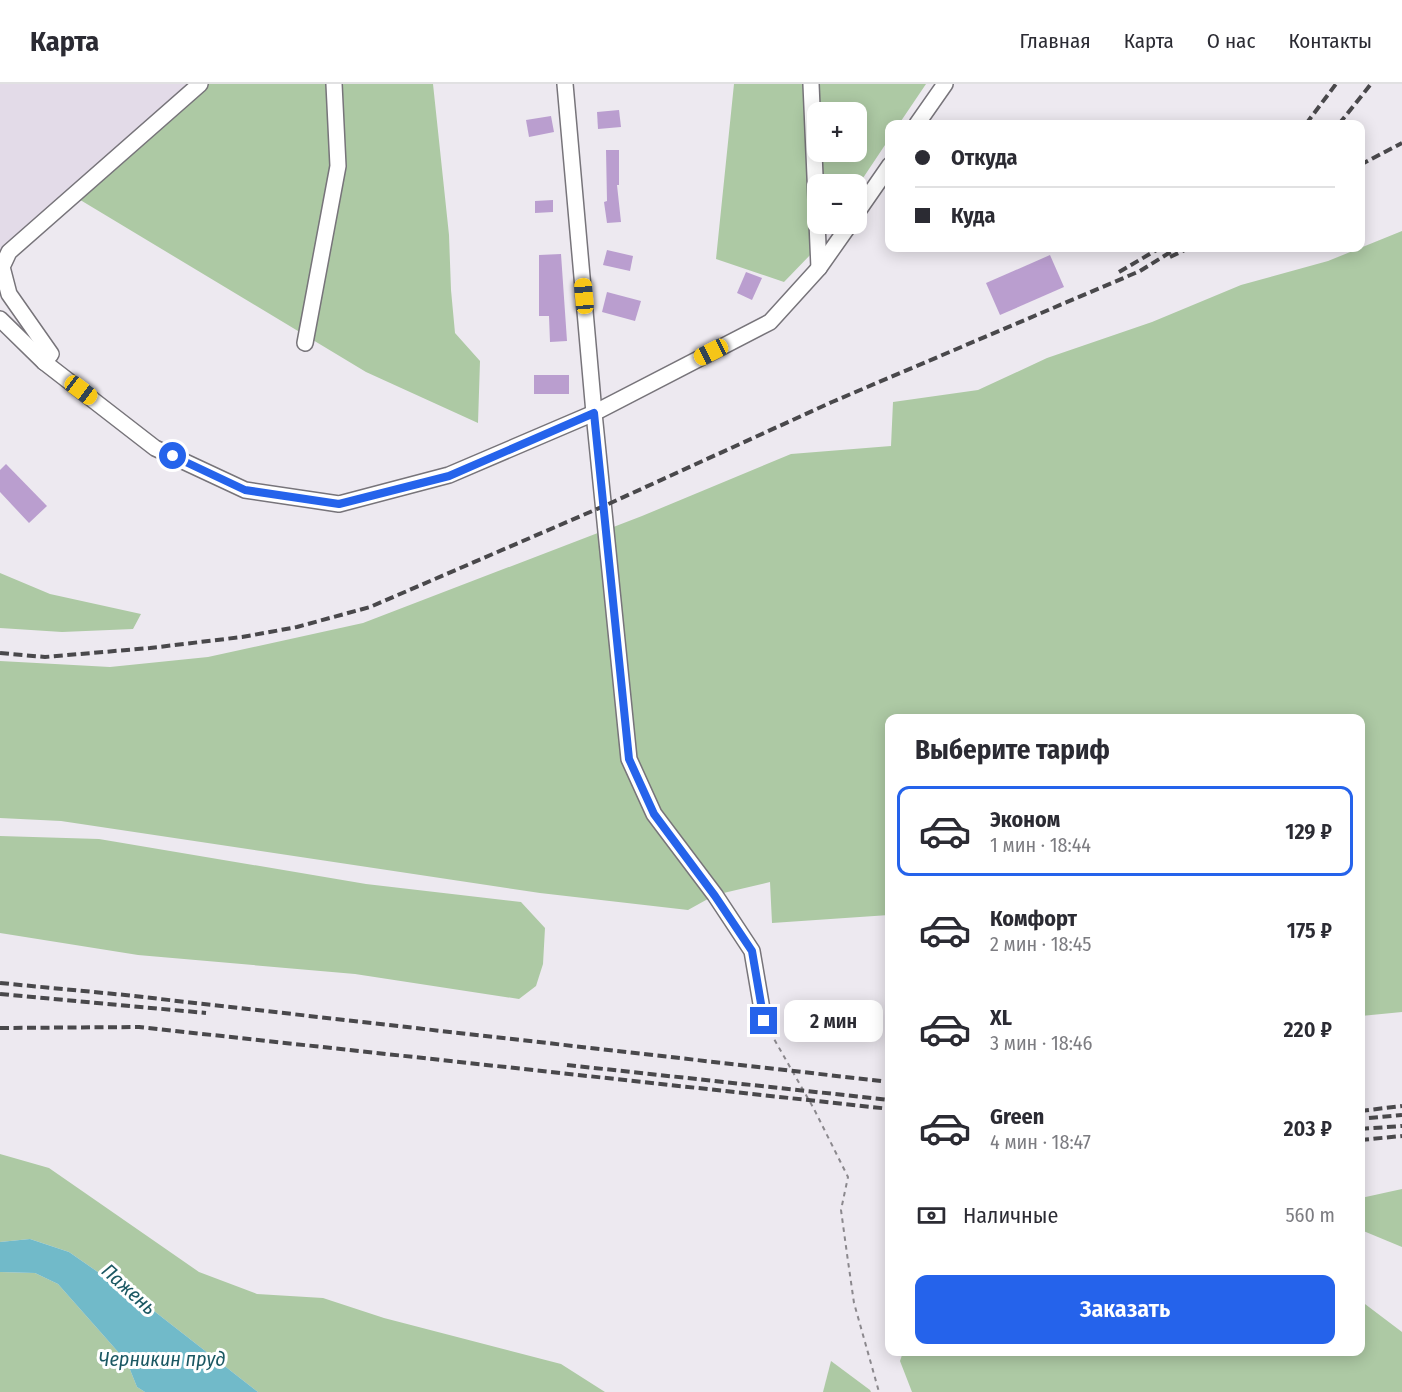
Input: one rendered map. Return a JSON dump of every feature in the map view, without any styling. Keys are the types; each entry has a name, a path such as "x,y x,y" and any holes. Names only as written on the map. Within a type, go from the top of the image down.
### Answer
{"street":[{"path":"44,362 51,354 9,294 2,267 4,256 200,84"},
{"path":"305,343 338,166 334,84"},
{"path":"565,84 594,413 629,759 654,814 715,896 752,951 764,1021"},
{"path":"811,84 819,268"},
{"path":"920,120 945,84"},
{"path":"867,198 885,172"},
{"path":"0,319 44,362 155,448 245,490 339,504 449,476 594,413 770,322 819,268 843,234"}],"path":[{"path":"764,1021 814,1109 848,1177 841,1210 854,1303 879,1392"}],"shaded area":[{"path":"0,84 200,84 0,260"}],"green space":[{"path":"200,84 433,84 449,235 455,333 480,361 478,423 366,372 72,195"},
{"path":"734,84 926,84 902,120 885,120 885,145 866,174 807,174 807,234 825,234 813,252 784,282 716,259"},
{"path":"1402,231 1402,1012 1365,1016 1365,714 885,714 885,915 772,923 770,882 715,895 688,910 540,893 61,821 0,818 0,661 110,667 208,657 363,623 642,516 791,454 891,446 893,402 978,390 1047,358 1152,322 1241,285 1328,261 1350,252 1365,252 1365,246"},
{"path":"0,573 50,594 141,614 133,629 62,632 0,628"},
{"path":"0,836 99,839 366,884 521,902 545,928 543,964 536,986 519,999 355,974 138,955 0,933"},
{"path":"0,1154 49,1168 199,1272 257,1294 323,1298 384,1318 561,1364 605,1392 258,1392 154,1311 69,1252 30,1239 0,1242"},
{"path":"1402,1189 1402,1247 1365,1232 1365,1197"},
{"path":"0,1272 35,1273 58,1284 127,1362 137,1387 145,1392 0,1392"},
{"path":"1365,1304 1402,1332 1402,1392 912,1392 900,1361 902,1356 1365,1356"},
{"path":"831,1361 870,1390 871,1392 823,1392"}],"water":[{"name":"Черникин пруд","path":"30,1239 69,1252 154,1311 258,1392 145,1392 137,1387 127,1362 58,1284 35,1273 0,1272 0,1242"}],"building":[{"path":"619,110 621,127 598,129 597,112"},
{"path":"551,116 554,132 529,137 526,120"},
{"path":"606,150 619,150 619,185 617,185 621,222 607,223 604,202 607,201"},
{"path":"553,200 553,212 535,213 535,201"},
{"path":"607,250 633,256 630,271 603,265"},
{"path":"561,254 567,341 550,342 549,316 539,316 539,255"},
{"path":"1050,255 1064,287 1000,315 986,283"},
{"path":"746,272 762,278 752,300 737,293"},
{"path":"607,292 641,301 635,321 602,312"},
{"path":"534,375 569,375 569,394 534,394"},
{"path":"6,464 47,506 29,523 0,492 0,470"}],"railway":[{"path":"1309,120 1336,84"},
{"path":"1342,120 1371,84"},
{"path":"1365,162 1402,143"},
{"path":"1119,272 1153,252"},
{"path":"0,653 45,657 242,637 297,627 370,607 604,506 832,402 1140,271 1171,252"},
{"path":"1170,257 1181,252"},
{"path":"0,983 125,995 885,1081"},
{"path":"0,994 206,1013"},
{"path":"0,1028 139,1027 885,1108"},
{"path":"567,1065 885,1099"},
{"path":"1365,1110 1402,1106"},
{"path":"1369,1118 1402,1115"},
{"path":"1365,1129 1402,1126"},
{"path":"1365,1140 1402,1136"}],"route":[{"path":"173,456 245,490 339,504 449,476 594,413 629,759 654,814 715,896 752,951 764,1021"}],"water label":[{"name":"Пажень","path":"129,1289"}]}
